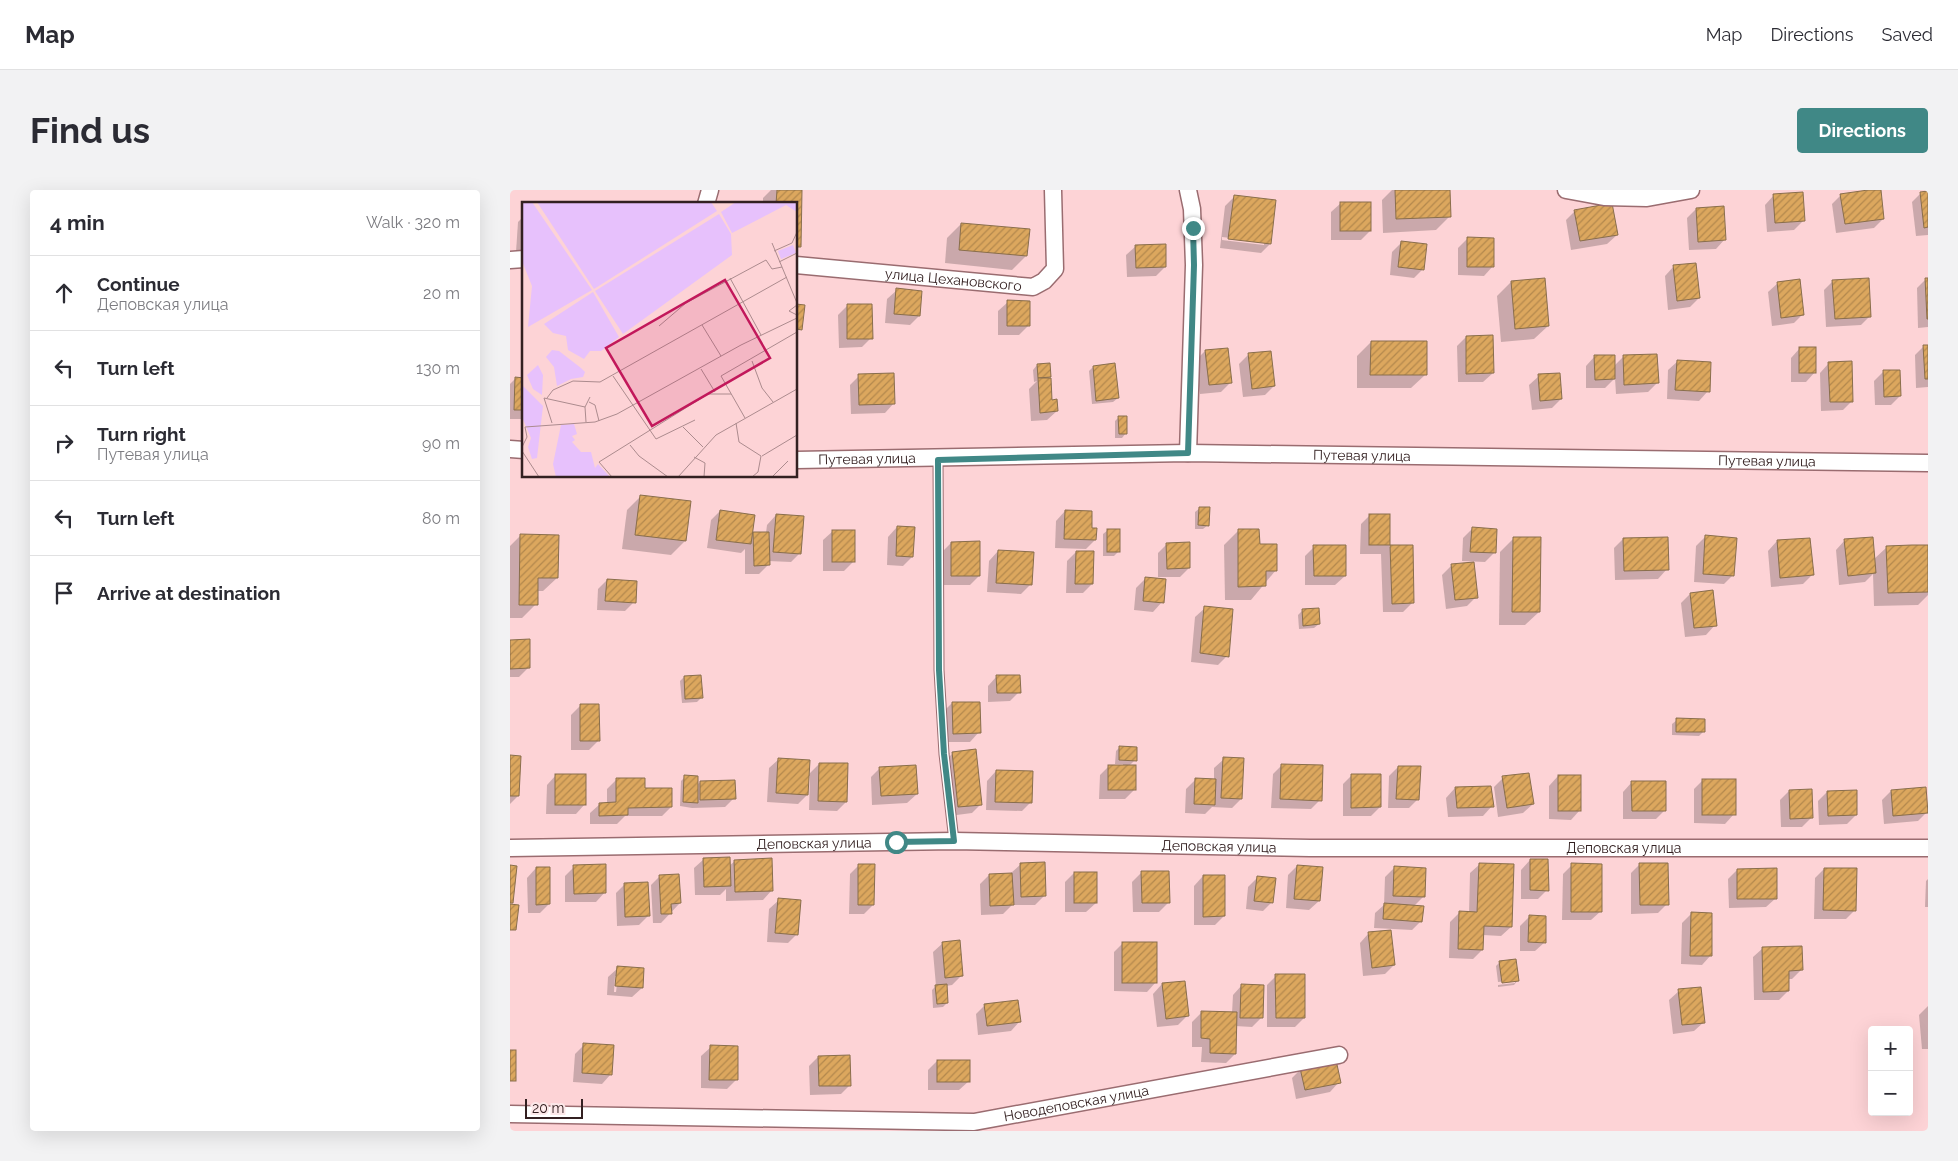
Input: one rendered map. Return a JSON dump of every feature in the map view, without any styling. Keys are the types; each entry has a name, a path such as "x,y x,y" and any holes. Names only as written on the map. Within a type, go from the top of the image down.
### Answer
{"street":[{"name":"улица Цехановского","path":"798,265 1034,286 1044,281 1055,269 1053,190"},
{"path":"1188,190 1192,209 1194,265 1188,453"},
{"path":"1566,190 1604,197 1647,198 1691,190"},
{"name":"Путевая улица","path":"798,460 938,460 1188,453 1928,463"},
{"name":"Деповская улица","path":"510,848 954,841 1310,848 1928,848"},
{"name":"Новодеповская улица","path":"510,1114 974,1122 1339,1054"}],"lane":[{"path":"938,460 939,670 944,754 954,841"}],"building":[{"path":"777,190 802,190 801,247 798,247 798,202 776,202"},
{"path":"1395,190 1450,190 1451,217 1396,219"},
{"path":"1881,190 1884,219 1845,224 1840,194"},
{"path":"1928,191 1928,227 1924,228 1920,192"},
{"path":"1803,192 1805,221 1775,223 1773,194"},
{"path":"1234,195 1276,200 1271,244 1228,239"},
{"path":"1340,202 1371,202 1371,231 1340,231"},
{"path":"1612,203 1618,235 1580,241 1574,210"},
{"path":"1724,206 1726,240 1698,242 1696,208"},
{"path":"961,223 1030,229 1027,256 959,250"},
{"path":"1467,237 1494,238 1494,267 1467,267"},
{"path":"1401,241 1427,244 1424,270 1398,267"},
{"path":"1166,244 1166,267 1136,268 1135,245"},
{"path":"1696,263 1700,298 1677,301 1673,265"},
{"path":"1545,278 1549,326 1515,329 1511,281"},
{"path":"1869,278 1871,317 1835,319 1832,280"},
{"path":"1925,278 1928,278 1928,319 1927,319"},
{"path":"1800,279 1804,315 1781,318 1777,282"},
{"path":"896,288 922,291 920,316 894,314"},
{"path":"1007,300 1030,301 1030,326 1007,326"},
{"path":"798,304 805,305 802,330 798,329"},
{"path":"847,304 872,304 873,339 847,339"},
{"path":"1493,335 1494,373 1466,374 1466,336"},
{"path":"1371,341 1427,341 1427,375 1370,375"},
{"path":"1923,345 1928,345 1928,379 1925,379"},
{"path":"1799,347 1816,347 1816,373 1799,373"},
{"path":"1228,348 1232,383 1209,385 1205,350"},
{"path":"1271,351 1275,386 1252,389 1248,353"},
{"path":"1657,354 1659,383 1624,385 1623,355"},
{"path":"1594,355 1615,355 1615,379 1595,380"},
{"path":"1677,360 1711,362 1710,392 1675,390"},
{"path":"1852,361 1853,402 1830,402 1828,362"},
{"path":"1050,363 1051,377 1038,378 1037,364"},
{"path":"1115,363 1119,398 1096,401 1093,366"},
{"path":"1883,370 1900,370 1901,396 1884,397"},
{"path":"894,373 895,404 859,405 858,374"},
{"path":"1560,373 1562,399 1540,401 1538,374"},
{"path":"515,377 522,378 522,410 514,410"},
{"path":"1038,378 1051,378 1052,400 1057,399 1058,411 1040,413"},
{"path":"1118,416 1127,416 1127,434 1119,434"},
{"path":"640,495 691,501 686,541 635,535"},
{"path":"1199,507 1210,507 1209,526 1198,525"},
{"path":"720,510 755,515 751,544 716,540"},
{"path":"1065,510 1092,511 1092,528 1097,528 1096,540 1064,539"},
{"path":"776,514 804,516 801,554 773,552"},
{"path":"1369,514 1390,514 1390,545 1369,545"},
{"path":"897,526 915,527 913,557 896,556"},
{"path":"1472,527 1497,529 1496,553 1470,552"},
{"path":"1107,529 1120,529 1120,552 1107,552"},
{"path":"1238,529 1259,529 1260,544 1277,544 1277,571 1266,571 1266,586 1238,587"},
{"path":"832,530 855,530 855,562 832,562"},
{"path":"753,532 769,532 770,565 754,566"},
{"path":"520,534 559,535 558,578 538,578 538,605 519,605"},
{"path":"1705,535 1737,538 1734,576 1703,574"},
{"path":"1513,537 1541,537 1540,612 1512,612"},
{"path":"1668,537 1669,570 1624,571 1623,538"},
{"path":"1873,537 1876,573 1848,576 1844,539"},
{"path":"1810,538 1814,575 1780,578 1777,540"},
{"path":"980,541 980,576 951,576 951,542"},
{"path":"1190,542 1190,568 1167,569 1166,543"},
{"path":"1313,545 1346,545 1346,576 1314,576"},
{"path":"1390,545 1413,545 1414,603 1392,604"},
{"path":"1928,545 1928,592 1888,593 1886,546"},
{"path":"998,550 1034,552 1032,585 996,583"},
{"path":"1076,551 1094,551 1093,584 1075,584"},
{"path":"1474,562 1478,598 1455,600 1451,564"},
{"path":"1145,577 1166,579 1164,603 1143,601"},
{"path":"607,579 637,581 636,603 605,601"},
{"path":"1713,590 1717,626 1694,628 1690,593"},
{"path":"1204,606 1233,609 1229,657 1200,653"},
{"path":"1319,608 1320,624 1303,626 1302,609"},
{"path":"530,639 530,668 510,669 510,640"},
{"path":"701,675 703,698 685,699 684,676"},
{"path":"996,675 1020,675 1021,693 997,693"},
{"path":"952,702 980,702 981,733 953,734"},
{"path":"580,704 599,704 600,741 580,741"},
{"path":"1676,718 1705,719 1705,732 1676,732"},
{"path":"1119,746 1137,747 1137,761 1119,760"},
{"path":"976,749 982,805 958,807 952,752"},
{"path":"510,755 521,756 519,796 510,796"},
{"path":"1223,757 1244,758 1242,799 1221,798"},
{"path":"778,758 810,760 808,795 776,793"},
{"path":"819,763 848,763 847,802 818,801"},
{"path":"1281,764 1323,765 1322,801 1280,799"},
{"path":"916,765 918,794 881,796 879,767"},
{"path":"1108,765 1136,765 1136,790 1108,790"},
{"path":"1398,766 1421,766 1419,800 1396,799"},
{"path":"996,770 1033,771 1032,803 995,802"},
{"path":"1529,773 1534,804 1507,808 1502,776"},
{"path":"555,774 586,774 586,805 555,805"},
{"path":"1351,774 1381,774 1381,807 1351,808"},
{"path":"684,775 698,776 698,803 683,802"},
{"path":"1558,775 1581,775 1581,811 1558,811"},
{"path":"616,778 645,778 645,788 672,788 672,807 628,808 628,815 599,816 599,803 616,802"},
{"path":"1195,778 1216,779 1215,805 1194,804"},
{"path":"1702,779 1736,779 1736,815 1702,815"},
{"path":"735,780 736,799 700,800 700,781"},
{"path":"1631,781 1666,781 1666,811 1632,811"},
{"path":"1491,786 1494,807 1457,808 1455,787"},
{"path":"1926,787 1928,813 1893,816 1891,790"},
{"path":"1812,789 1813,818 1790,819 1789,790"},
{"path":"1857,790 1857,815 1828,816 1827,791"},
{"path":"730,857 731,886 704,887 703,858"},
{"path":"772,858 773,891 735,892 734,860"},
{"path":"1530,859 1548,859 1549,891 1530,890"},
{"path":"1045,862 1046,896 1021,897 1020,863"},
{"path":"1479,863 1514,864 1512,927 1484,926 1483,950 1458,949 1459,911 1477,912"},
{"path":"1571,863 1602,864 1602,912 1571,912"},
{"path":"1639,863 1668,863 1669,905 1640,905"},
{"path":"606,864 606,893 574,894 573,865"},
{"path":"858,864 875,864 874,905 858,905"},
{"path":"510,865 517,866 513,903 510,903"},
{"path":"1297,865 1323,867 1320,901 1294,899"},
{"path":"1394,866 1426,868 1425,897 1393,896"},
{"path":"536,867 550,867 550,904 536,905"},
{"path":"1777,868 1777,899 1737,899 1737,869"},
{"path":"1824,868 1857,868 1856,911 1823,910"},
{"path":"1141,871 1169,871 1170,903 1142,903"},
{"path":"1074,872 1097,872 1097,903 1074,903"},
{"path":"1012,873 1014,905 990,906 989,874"},
{"path":"679,874 681,903 671,904 672,914 661,914 659,875"},
{"path":"1203,875 1225,875 1225,916 1203,917"},
{"path":"1257,876 1276,878 1273,903 1254,901"},
{"path":"648,882 650,916 625,917 624,883"},
{"path":"778,898 801,900 798,935 775,933"},
{"path":"1384,903 1424,906 1422,922 1383,919"},
{"path":"510,904 519,905 516,930 510,930"},
{"path":"1691,912 1712,913 1712,956 1690,956"},
{"path":"1529,915 1546,916 1546,943 1528,942"},
{"path":"1391,930 1395,965 1372,968 1368,932"},
{"path":"960,940 963,976 945,978 942,942"},
{"path":"1122,942 1157,942 1157,983 1122,983"},
{"path":"1802,946 1803,970 1789,971 1789,991 1763,992 1762,947"},
{"path":"1516,959 1519,981 1502,983 1499,961"},
{"path":"617,966 644,968 643,988 615,986"},
{"path":"1275,974 1305,974 1305,1018 1276,1018"},
{"path":"1185,981 1189,1016 1166,1019 1162,983"},
{"path":"947,984 948,1003 937,1004 935,985"},
{"path":"1241,984 1264,985 1263,1018 1240,1018"},
{"path":"1701,987 1705,1023 1682,1025 1678,989"},
{"path":"1018,1000 1021,1022 987,1026 984,1004"},
{"path":"1201,1011 1237,1012 1236,1054 1210,1053 1210,1039 1201,1038"},
{"path":"583,1043 614,1045 612,1075 582,1073"},
{"path":"710,1045 738,1046 738,1080 709,1080"},
{"path":"510,1050 516,1050 516,1081 510,1081"},
{"path":"850,1055 851,1086 819,1086 818,1056"},
{"path":"937,1060 970,1060 970,1082 937,1082"},
{"path":"1336,1060 1341,1083 1305,1090 1300,1068"}],"route":[{"path":"896,842 954,841 944,754 939,670 938,460 1188,453 1194,265 1193,228"}]}
